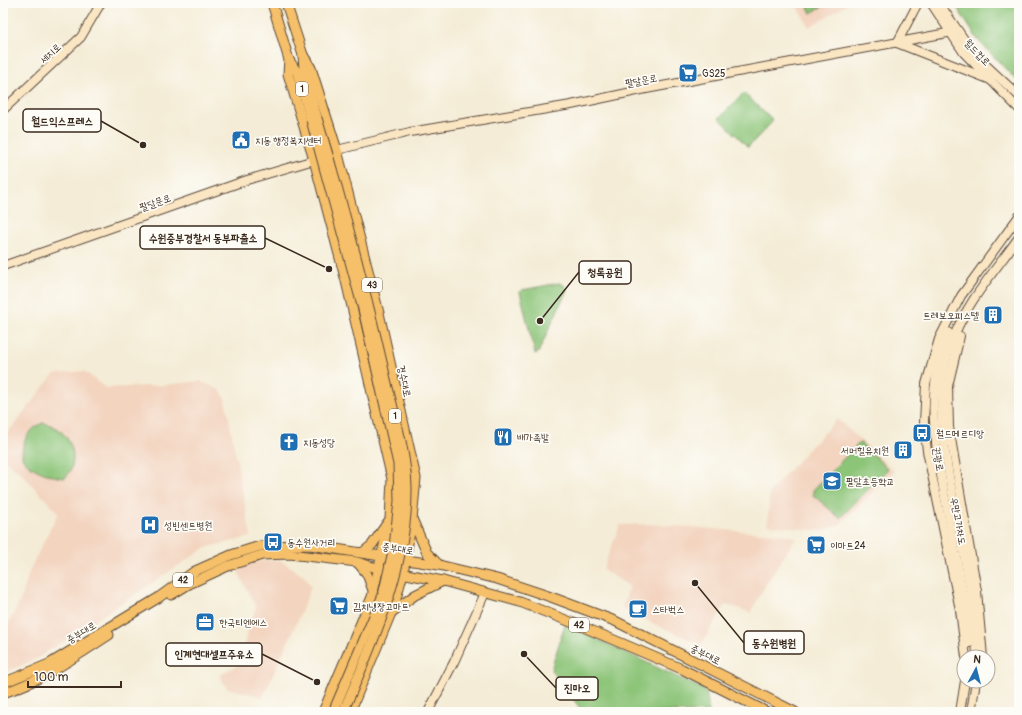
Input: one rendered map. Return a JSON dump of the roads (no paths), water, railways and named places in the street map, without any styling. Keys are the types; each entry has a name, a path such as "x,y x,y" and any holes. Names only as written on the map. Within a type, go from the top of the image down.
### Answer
{"main road":[{"name":"1","path":"272,3 289,60 296,72 314,119 352,236 406,468 407,487 403,538 385,611 343,712"},
{"name":"경수대로","path":"286,3 303,55 311,68 337,150 379,313 416,478 412,520 403,573 392,612 350,712"},
{"name":"경수대로","path":"303,55 304,70 314,119"},
{"name":"43","path":"289,60 288,74 314,160 355,318 392,479 390,519 380,569"},
{"name":"1","path":"314,119 363,309 398,464 399,501 394,547 383,595 333,712"},
{"path":"362,553 372,545 390,519"},
{"name":"43","path":"412,520 427,553 439,565"},
{"name":"중부대로","path":"3,683 49,664 158,598 195,572 231,555 260,546 310,545 439,565 497,579 615,621 796,712"},
{"name":"중부대로","path":"3,693 30,682 66,663 190,584 243,560 262,555 290,554 357,562 380,569 443,581 520,602 682,668 766,712"},
{"path":"357,562 367,574 374,593"},
{"path":"323,712 370,605 380,569"},
{"path":"392,612 414,595 443,581"}],"street":[{"name":"세지로","path":"3,110 81,37 101,3"},
{"path":"918,3 897,43 991,80"},
{"name":"월드컵로","path":"931,3 949,34 964,53 1019,109"},
{"name":"월드컵로","path":"939,3 975,55 1019,96"},
{"name":"팔달문로","path":"337,150 410,132 571,105 646,89 949,34 958,31"},
{"name":"팔달문로","path":"3,266 260,176 314,160"},
{"name":"권광로","path":"965,649 960,610 936,501 927,451 924,422 926,384 939,339 961,296 978,275 1019,216"},
{"name":"권광로","path":"937,389 958,326 1019,237"},
{"name":"권광로","path":"937,389 938,361 943,344 950,326 978,275"},
{"name":"권광로","path":"980,292 956,343 947,398 952,451 976,591 982,649"},
{"name":"우만고가차도","path":"937,389 933,426 936,453 969,632 970,649"},
{"name":"우만고가차도","path":"937,389 941,428 966,570 977,638 977,649"},
{"path":"428,712 454,662 485,593"},
{"path":"960,712 964,689"},
{"path":"964,712 968,689"},
{"path":"972,712 975,689"},
{"path":"978,712 980,689"}],"place":[{"name":"GS25","path":"688,73"},
{"name":"지동 행정복지센터","path":"241,140"},
{"name":"월드익스프레스","path":"143,145"},
{"name":"수원중부경찰서 동부파출소","path":"329,269"},
{"name":"트레보오피스텔","path":"993,315"},
{"name":"청록공원","path":"540,321"},
{"name":"월드메르디앙","path":"922,433"},
{"name":"배가족발","path":"503,437"},
{"name":"지동성당","path":"289,442"},
{"name":"서머힐유치원","path":"903,450"},
{"name":"팔달초등학교","path":"832,481"},
{"name":"성빈센트병원","path":"150,525"},
{"name":"동수원사거리","path":"273,542"},
{"name":"이마트24","path":"816,545"},
{"name":"동수원병원","path":"695,583"},
{"name":"김치냉장고마트","path":"339,606"},
{"name":"스타벅스","path":"638,609"},
{"name":"한국티엔에스","path":"205,622"},
{"name":"진마오","path":"524,654"},
{"name":"인계현대셀프주유소","path":"317,682"}]}
